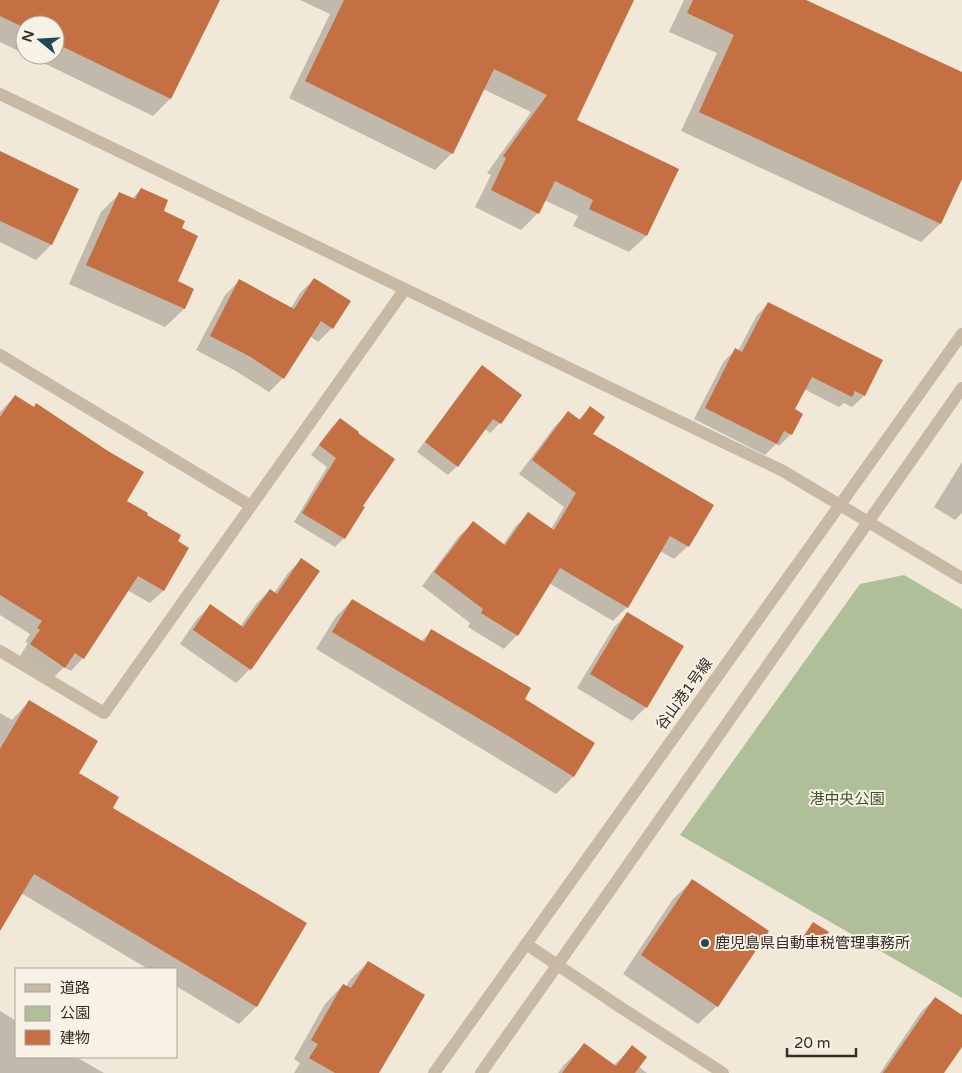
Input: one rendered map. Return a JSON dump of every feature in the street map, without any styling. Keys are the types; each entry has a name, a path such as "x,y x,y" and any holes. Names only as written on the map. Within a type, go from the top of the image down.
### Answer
{"street":[{"path":"0,94 783,471 962,578"},
{"path":"0,651 104,713 405,289"},
{"name":"谷山港1号線","path":"434,1073 962,334"},
{"path":"0,355 251,506"},
{"path":"480,1073 558,965 867,521 962,388"},
{"path":"526,944 723,1073"}],"green space":[{"name":"港中央公園","path":"904,575 962,609 962,998 680,835 860,584"}],"building":[{"path":"0,0 220,0 171,99 65,48 65,15 15,15 15,23 0,16"},
{"path":"344,0 634,0 577,120 679,169 647,236 589,209 593,200 555,181 539,214 491,190 506,158 503,156 547,95 494,69 453,154 305,81"},
{"path":"693,0 806,0 962,72 962,179 941,224 699,112 734,35 687,13"},
{"path":"0,151 79,189 52,245 0,221"},
{"path":"141,188 168,200 164,211 185,221 182,228 198,236 178,281 194,289 185,309 86,265 119,192 135,199"},
{"path":"314,278 351,301 333,329 321,321 284,379 249,356 210,336 239,279 294,309"},
{"path":"768,302 883,360 865,396 855,391 852,397 812,377 795,409 803,414 792,435 784,431 777,444 705,408 735,348 742,352"},
{"path":"482,365 522,395 501,424 493,419 458,467 425,442"},
{"path":"15,395 34,407 36,403 108,451 144,472 127,501 181,535 178,541 189,548 164,591 138,576 84,659 75,653 65,668 30,644 40,630 37,628 42,621 0,595 0,417"},
{"path":"590,406 605,417 593,434 714,505 689,547 670,536 628,608 560,568 518,636 481,613 483,609 434,572 473,521 505,545 528,512 554,530 576,493 532,460 568,411 580,420"},
{"path":"340,418 395,459 363,506 365,507 345,539 302,513 336,458 319,445"},
{"path":"301,558 320,571 251,670 193,630 210,604 243,627 270,589 277,594"},
{"path":"352,599 424,642 431,629 531,688 525,699 595,743 574,777 332,632"},
{"path":"627,612 684,646 647,708 590,674"},
{"path":"29,700 98,741 79,773 119,797 113,808 307,923 257,1007 34,874 0,931 0,749"},
{"name":"鹿児島県自動車税管理事務所","path":"692,879 769,931 718,1007 641,955"},
{"path":"813,922 829,932 819,948 803,937"},
{"path":"368,961 425,995 379,1073 335,1073 309,1058 318,1044 311,1040 343,984 351,988"},
{"path":"935,997 962,1015 962,1047 944,1073 883,1073"},
{"path":"584,1043 616,1066 632,1045 647,1057 635,1073 562,1073"}],"place":[{"name":"鹿児島県自動車税管理事務所","path":"705,943"}]}
